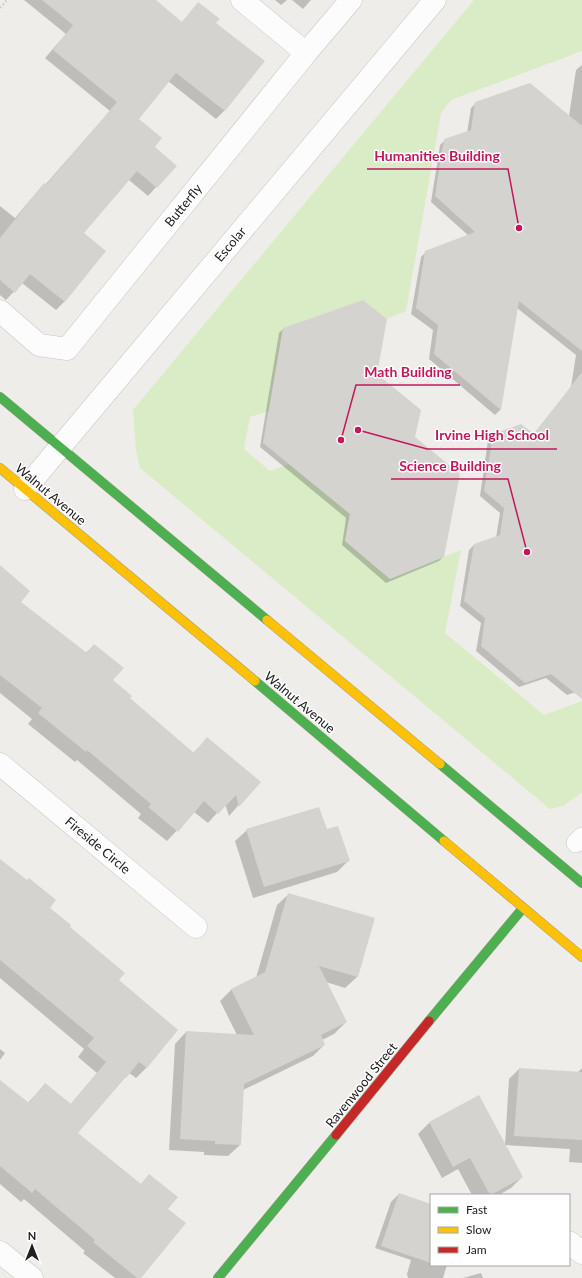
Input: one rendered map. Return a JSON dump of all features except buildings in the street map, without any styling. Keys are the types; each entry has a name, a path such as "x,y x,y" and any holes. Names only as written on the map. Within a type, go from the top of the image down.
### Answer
{"main road":[{"path":"0,397 582,883"},
{"name":"Walnut Avenue","path":"0,468 302,720 582,957"},
{"name":"Ravenwood Street","path":"218,1278 523,908"}],"street":[{"path":"242,0 306,53"},
{"name":"Butterfly","path":"0,311 39,345 67,349 306,53 351,0"},
{"name":"Escolar","path":"25,489 435,0"},
{"name":"Fireside Circle","path":"0,764 196,927"},
{"path":"570,1243 582,1253"},
{"path":"0,1252 32,1278"}],"path":[{"path":"0,8 7,0"}],"green space":[{"path":"474,0 582,0 582,51 451,100 441,113 406,311 387,319 363,300 283,328 269,411 250,417 244,449 270,471 289,464 350,514 345,541 390,579 461,550 445,633 544,715 582,701 582,792 563,806 550,809 140,468 136,451 133,410"}],"traffic: fast":[{"path":"0,397 267,620"},
{"path":"255,681 444,841"},
{"path":"440,764 582,883"},
{"path":"429,1021 523,908"},
{"path":"218,1278 336,1135"}],"traffic: slow":[{"path":"0,468 255,681"},
{"path":"267,620 440,764"},
{"path":"444,841 582,957"}],"traffic: jam":[{"path":"336,1135 429,1021"}],"place":[{"name":"Humanities Building","path":"519,228"},
{"name":"Irvine High School","path":"358,430"},
{"name":"Math Building","path":"341,440"},
{"name":"Science Building","path":"527,552"}]}
